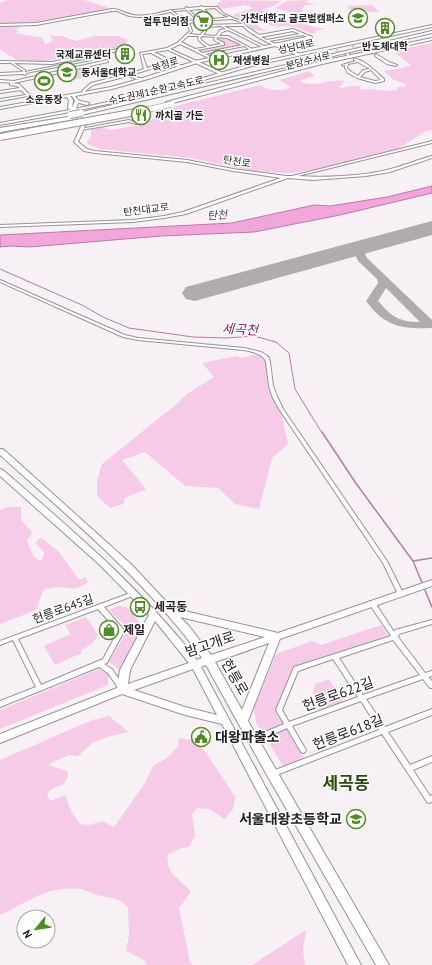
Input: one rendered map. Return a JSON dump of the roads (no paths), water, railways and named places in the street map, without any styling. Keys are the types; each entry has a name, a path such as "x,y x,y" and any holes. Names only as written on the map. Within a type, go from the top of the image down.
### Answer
{"highway":[{"name":"수도권제1순환고속도로","path":"0,129 75,111 164,98 318,59 432,33"},
{"name":"분당수서로","path":"0,136 112,117 432,40"}],"main road":[{"name":"성남대로","path":"0,120 75,111 87,104 152,90 215,71 316,47 432,23"},
{"name":"성남대로","path":"0,124 75,111 159,92 220,73 432,26"},
{"path":"316,47 321,50"},
{"path":"306,50 311,52"},
{"name":"헌릉로","path":"1,453 128,567 186,629 208,660 272,774 383,965"},
{"path":"0,472 94,556 154,614 179,641 195,664 355,965"},
{"name":"밤고개로","path":"0,738 122,690 402,592 432,583"},
{"path":"170,611 277,636 243,720"},
{"path":"154,614 125,670 122,690 185,711 225,721"}],"street":[{"path":"201,7 214,20"},
{"path":"146,70 141,54 168,48 180,43 191,31 191,27 174,10 186,8 216,7 223,14 242,22 243,25 253,32 299,55"},
{"path":"186,8 204,26 243,25"},
{"path":"0,26 36,24 115,10 134,16 148,16 171,12 179,18 182,18"},
{"path":"186,22 232,18"},
{"path":"220,25 265,48"},
{"path":"204,26 202,36 199,38 209,47"},
{"path":"195,50 223,44 215,39 221,31 229,29"},
{"path":"260,36 293,30 311,37"},
{"path":"187,35 227,38 253,32"},
{"path":"268,40 303,33"},
{"name":"복정로","path":"0,108 85,93 141,80 196,62 311,37"},
{"path":"227,38 253,50"},
{"path":"180,43 213,59"},
{"path":"347,44 352,46"},
{"path":"203,54 244,46"},
{"path":"332,47 336,50"},
{"path":"168,48 220,73"},
{"path":"29,66 122,49"},
{"path":"151,52 181,67"},
{"path":"376,55 388,63 396,65"},
{"path":"0,74 23,73 90,60"},
{"path":"343,65 357,60 372,69 383,80 375,82 349,72 346,68 347,64"},
{"path":"0,81 14,82 107,61"},
{"path":"1,62 44,63"},
{"path":"85,93 83,91 92,84 170,62"},
{"path":"12,63 31,78"},
{"path":"358,76 364,71 372,69"},
{"path":"128,75 141,80"},
{"path":"0,85 18,85 35,102"},
{"path":"0,92 22,89"},
{"path":"0,100 29,95"},
{"path":"71,96 75,111"},
{"path":"71,96 75,111"},
{"name":"탄천로","path":"75,111 84,124 76,142 79,146 86,150 187,161 233,170 288,177 432,142"},
{"path":"81,129 129,121 136,123"},
{"path":"288,177 321,179 374,174 432,157"},
{"path":"222,175 224,172 233,170"},
{"path":"317,170 312,175 321,179"},
{"path":"257,173 285,174 309,172"},
{"path":"268,175 271,182"},
{"name":"탄천대교로","path":"0,226 133,221 164,217 184,213 288,177"},
{"path":"0,281 124,336 151,341 244,349 257,352 265,356 270,362 270,384 281,409 385,562 402,592"},
{"name":"헌릉로645길","path":"0,644 133,594"},
{"path":"372,603 395,637 432,686"},
{"path":"0,704 105,661 120,633 120,629 100,606"},
{"path":"303,750 279,710 296,669 395,637 397,632 432,622"},
{"path":"15,638 40,688"},
{"path":"334,657 363,698 430,800 432,798"},
{"path":"99,664 110,671 122,690"},
{"name":"헌릉로622길","path":"253,740 288,725 432,673"},
{"name":"헌릉로618길","path":"272,774 432,712"},
{"path":"409,768 432,758"}],"waterway":[{"name":"세곡천","path":"0,269 82,305 103,317 129,328 193,337 226,338 254,336 276,342 289,353 295,389 322,433"},
{"name":"세곡천","path":"322,432 355,482 413,561"},
{"path":"413,561 432,558"},
{"name":"세곡천","path":"413,561 423,585"},
{"name":"세곡천","path":"424,588 432,607"}],"tunnel":[{"path":"352,46 376,55"},
{"path":"336,50 347,54"}],"place":[{"name":"가천대학교 글로벌캠퍼스","path":"358,18"},
{"name":"컬투편의점","path":"203,21"},
{"name":"반도체대학","path":"385,28"},
{"name":"국제교류센터","path":"125,54"},
{"name":"재생병원","path":"219,60"},
{"name":"동서울대학교","path":"67,72"},
{"name":"소운동장","path":"44,81"},
{"name":"까치골 가든","path":"141,115"},
{"name":"세곡동","path":"140,607"},
{"name":"제일","path":"109,630"},
{"name":"대왕파출소","path":"201,737"},
{"name":"서울대왕초등학교","path":"356,819"}],"district":[{"name":"세곡동","path":"346,783"}],"water label":[{"name":"탄천","path":"217,215"}]}
